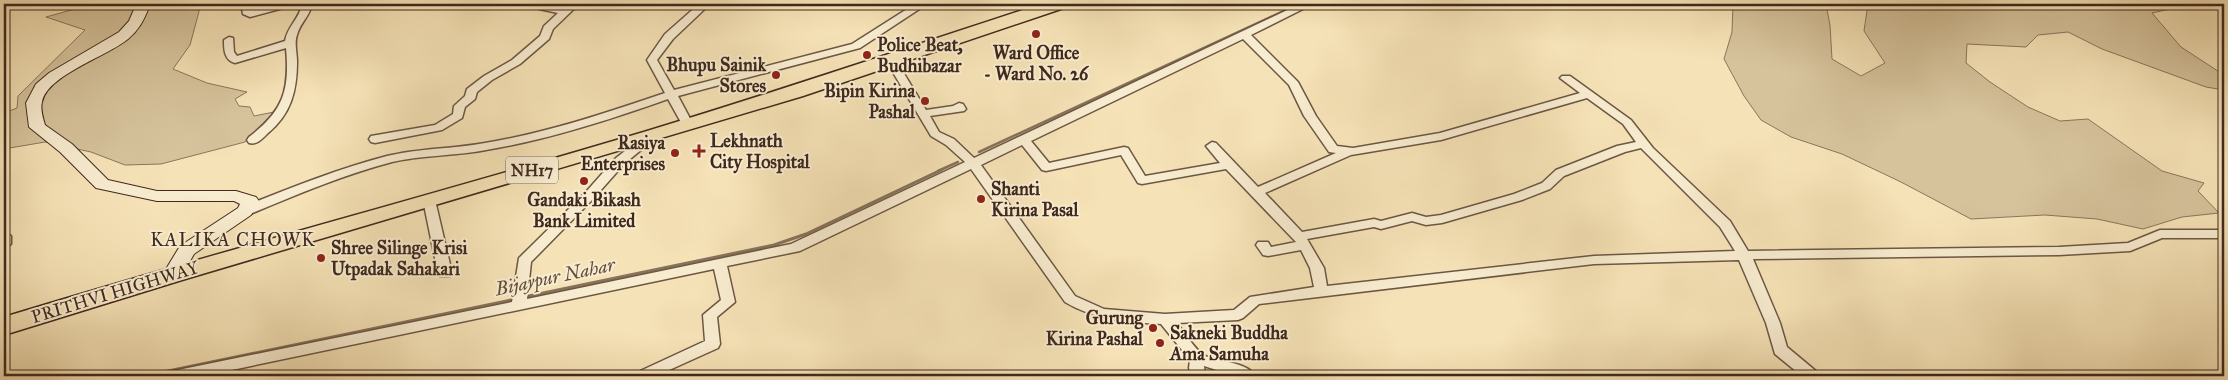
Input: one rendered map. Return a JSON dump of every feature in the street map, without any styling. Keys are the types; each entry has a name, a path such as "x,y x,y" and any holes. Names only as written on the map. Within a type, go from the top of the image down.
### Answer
{"highway":[{"name":"PRITHVI HIGHWAY","path":"4,326 173,274 652,136 796,92 1058,4"}],"main road":[{"path":"140,4 142,7 138,18 124,36 52,79 38,93 34,102 37,127 66,148 102,184 157,196 242,197 250,201 245,211 187,250 173,274"}],"street":[{"path":"246,4 247,12 250,14 287,4"},
{"path":"253,140 276,122 285,106 292,74 290,43 292,33 306,15 307,4"},
{"path":"542,4 543,7 554,11 565,12"},
{"path":"375,139 438,128 458,116 460,106 471,96 471,91 488,78 516,62 545,37 548,28 574,4"},
{"path":"687,124 652,60 661,45 705,4"},
{"path":"245,211 301,188 390,159 438,151 485,147 545,133 615,114 670,95 856,46 922,4"},
{"path":"178,376 520,301 795,248 1308,4"},
{"path":"1244,34 1294,84 1310,116 1332,149 1351,151"},
{"path":"229,40 229,52 235,60 290,43"},
{"path":"890,59 935,134 950,142 974,164 1070,299 1084,309 1111,316 1165,319 1238,315 1255,300 1594,260 1937,250 2059,250 2130,246 2160,234 2224,234"},
{"path":"1566,78 1627,122 1644,144 1725,224 1744,256 1773,323 1780,350 1812,376"},
{"path":"1255,193 1351,151 1441,136 1589,94"},
{"path":"923,114 960,109 959,106"},
{"path":"520,301 524,261 589,196 620,161 652,136"},
{"path":"1024,140 1046,167 1124,152 1142,180 1227,165"},
{"path":"1263,245 1268,252 1301,241 1374,223 1381,225 1412,217 1426,221 1442,219 1518,197 1546,186 1560,173 1621,150 1644,144"},
{"path":"1212,146 1227,165 1301,241 1316,267 1321,291"},
{"path":"429,200 445,273"},
{"path":"4,236 6,240 4,244"},
{"path":"644,376 713,344 710,315 728,302 720,263"},
{"path":"1165,319 1198,358 1233,369 1248,376"},
{"path":"1198,358 1196,368 1198,376"}],"shaded area":[{"path":"93,4 201,4 190,45 173,69 207,83 247,92 235,99 239,106 250,107 254,116 274,112 245,142 161,164 125,165 91,152 45,142 4,149 4,113 17,108 18,96 85,30 46,17"},
{"path":"1733,4 1826,4 1830,25 1832,59 1861,76 1885,63 1864,31 1868,4 2176,4 2179,7 2152,13 2181,47 2224,75 2224,90 2206,87 2102,49 2068,32 2038,35 2026,47 1967,44 1966,63 1990,82 2028,107 2060,121 2088,119 2162,171 2204,183 2198,191 2219,213 2182,217 2143,229 2097,219 2045,215 1971,219 1901,182 1842,154 1791,137 1761,120 1744,96 1724,59 1732,32"}],"waterway":[{"path":"979,152 1299,4"},
{"name":"Bijaypur Nahar","path":"938,171 958,162"},
{"name":"Bijaypur Nahar","path":"524,297 774,245 806,234 941,170"},
{"name":"Bijaypur Nahar","path":"144,376 516,299"}],"place":[{"name":"Ward Office - Ward No. 26","path":"1036,34"},
{"name":"Police Beat, Budhibazar","path":"867,55"},
{"name":"Bhupu Sainik Stores","path":"776,75"},
{"name":"Bipin Kirina Pashal","path":"925,101"},
{"name":"Lekhnath City Hospital","path":"699,151"},
{"name":"Rasiya Enterprises","path":"675,153"},
{"name":"Gandaki Bikash Bank Limited","path":"584,181"},
{"name":"Shanti Kirina Pasal","path":"981,199"},
{"name":"Shree Silinge Krisi Utpadak Sahakari","path":"321,258"},
{"name":"Gurung Kirina Pashal","path":"1153,328"},
{"name":"Sakneki Buddha Ama Samuha","path":"1160,343"}],"district":[{"name":"KALIKA CHOWK","path":"233,239"}]}
